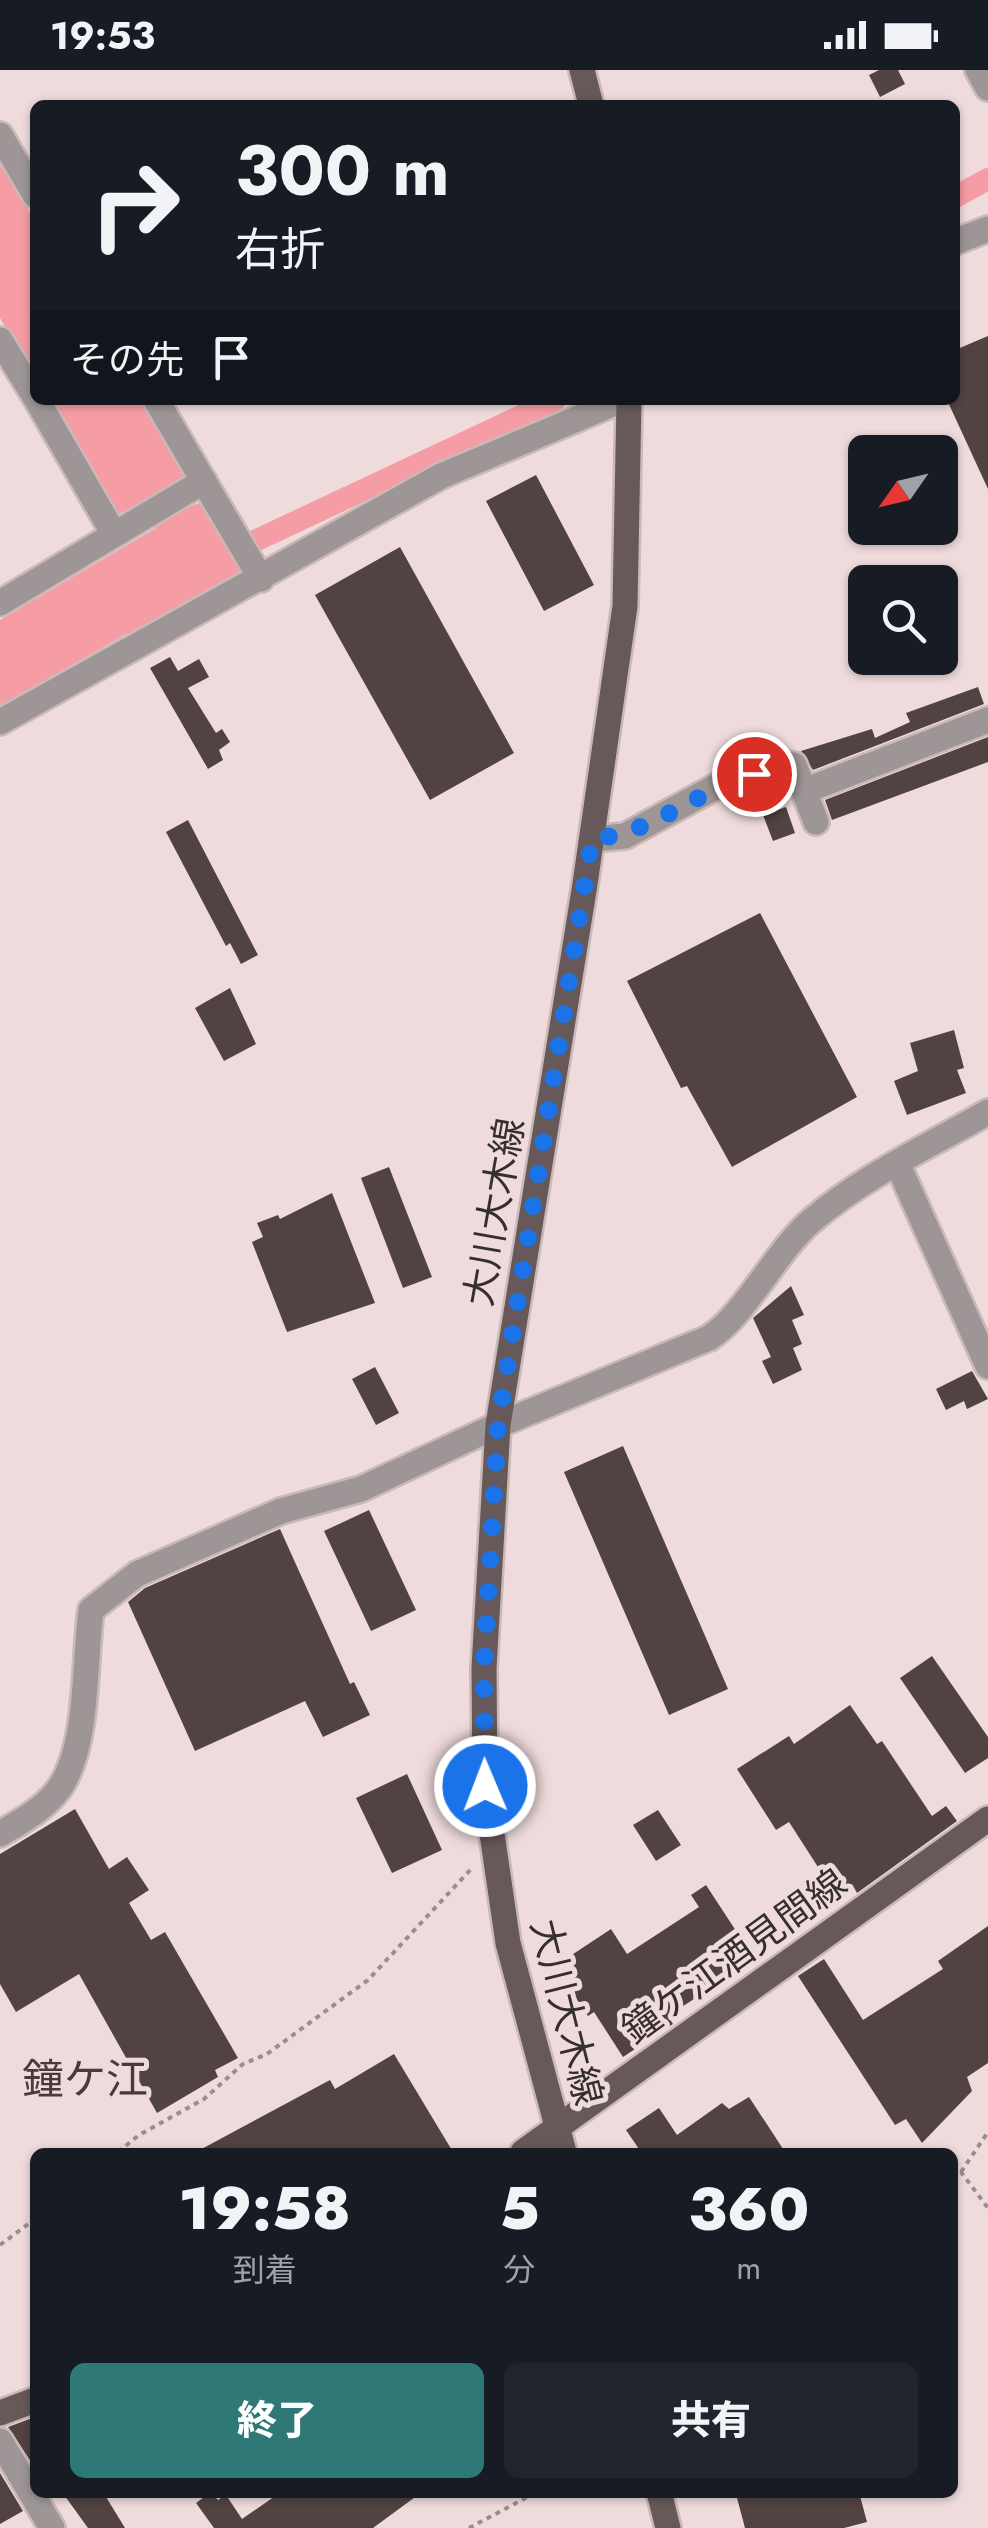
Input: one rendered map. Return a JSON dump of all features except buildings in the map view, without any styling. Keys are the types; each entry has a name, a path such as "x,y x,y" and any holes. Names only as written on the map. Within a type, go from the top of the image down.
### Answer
{"main road":[{"path":"582,70 590,100"},
{"name":"大川大木線","path":"561,2141 508,1944 485,1786 484,1668 498,1425 592,839 624,606 626,405"},
{"name":"鐘ケ江酒見間線","path":"561,2141 988,1819"},
{"path":"0,2413 30,2402"},
{"path":"660,2498 668,2528"}],"street":[{"path":"978,70 988,88"},
{"path":"0,135 30,186"},
{"path":"960,240 988,229"},
{"path":"0,340 30,388"},
{"path":"40,405 118,531"},
{"path":"159,405 198,483 258,574"},
{"path":"0,722 258,574 440,476 614,405"},
{"path":"0,603 198,483"},
{"path":"806,790 988,720"},
{"path":"592,839 625,836 721,784 787,764 794,764 816,822"},
{"path":"0,1834 35,1813 62,1785 80,1726 91,1610 137,1574 281,1511 361,1488 726,1327 754,1286 809,1224 988,1112"},
{"path":"898,1165 988,1366"},
{"path":"0,2441 30,2491"},
{"path":"34,2498 52,2528"}],"path":[{"path":"123,2148 204,2099 242,2064 267,2054 368,1980 494,1846"},
{"path":"958,2174 988,2132"},
{"path":"961,2172 988,2208"},
{"path":"0,2245 30,2222"},
{"path":"469,2528 526,2498"}],"shaded area":[{"path":"0,162 30,213 30,369 0,318"},
{"path":"51,405 143,405 185,475 173,512 203,502 243,568 239,578 132,637 126,634 0,706 0,620 156,528 144,504 115,515"}],"waterway":[{"path":"960,194 988,179"},
{"path":"227,554 544,405"}],"district":[{"name":"鐘ケ江","path":"85,2079"}],"route":[{"path":"485,1786 484,1668 498,1425 592,839 625,836 721,784 754,774"}]}
